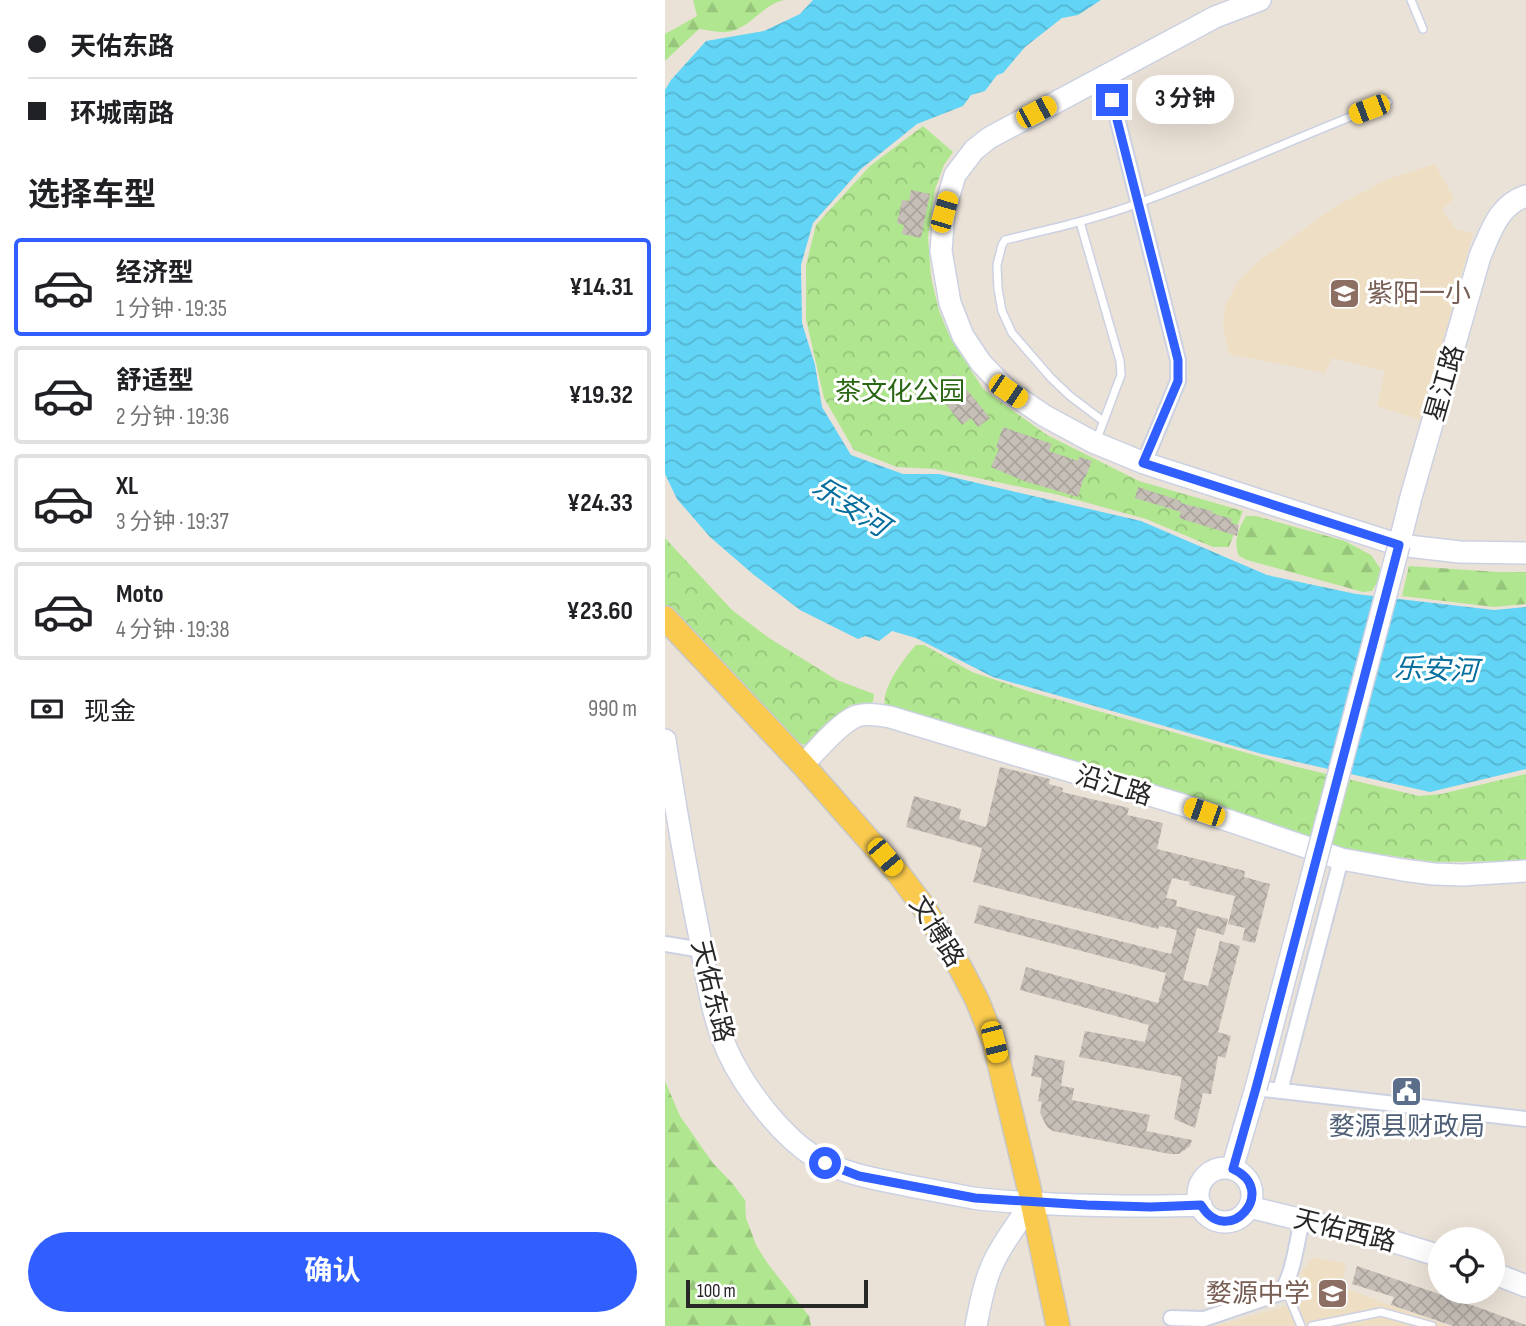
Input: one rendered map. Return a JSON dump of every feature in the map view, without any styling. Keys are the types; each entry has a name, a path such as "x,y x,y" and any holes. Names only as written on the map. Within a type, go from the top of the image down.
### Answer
{"main road":[{"name":"文博路","path":"665,618 803,765 898,873 923,906 961,969 994,1042 1058,1326"}],"street":[{"path":"1260,0 1215,17 1106,74 989,138 974,150 955,175 944,212 941,251 950,303 963,336 981,363 1008,391 1045,416 1095,443 1143,463 1399,545 1460,552 1526,553"},
{"path":"1106,74 1178,360 1178,381 1143,463"},
{"name":"星江路","path":"1256,1088 1411,496 1480,257 1501,213 1509,204 1526,196"},
{"name":"沿江路","path":"803,765 846,722 858,716 872,714 890,717 1182,805 1341,859 1434,874 1463,875 1526,870"},
{"name":"天佑东路","path":"665,740 679,830 710,996 719,1030 737,1069 765,1109 782,1129 808,1152 835,1168 859,1176 975,1198 1031,1203"},
{"path":"1280,1091 1341,859"},
{"path":"665,944 702,950"},
{"path":"1233,1169 1256,1088 1526,1119"},
{"path":"1224,1168 1233,1169 1246,1177 1250,1184 1252,1199 1249,1207 1239,1217 1224,1221 1210,1217 1201,1205 1199,1188 1208,1174 1224,1168"},
{"path":"976,1326 990,1269 1031,1203 1151,1207 1201,1205"},
{"name":"天佑西路","path":"1249,1207 1428,1252"},
{"path":"1171,1318 1204,1319 1280,1293 1285,1287 1301,1220"},
{"path":"1505,1278 1526,1286"}],"lane":[{"path":"1411,0 1423,29"},
{"path":"1103,421 1070,396 1012,333 1002,311 998,289 997,265 1005,240 1080,222 1138,203 1388,102"},
{"path":"1080,222 1120,361 1121,375 1095,443"},
{"path":"1285,1287 1301,1326"},
{"path":"1313,1326 1381,1312 1432,1326"},
{"path":"1359,1317 1361,1326"}],"shaded area":[{"name":"紫阳一小","path":"1435,164 1454,198 1442,210 1456,229 1473,233 1421,420 1377,406 1385,371 1332,358 1325,373 1229,354 1223,326 1225,306 1239,280 1260,260 1336,206 1388,179"},
{"name":"婺源中学","path":"1313,1258 1346,1263 1341,1287 1448,1326 1214,1326 1311,1299 1300,1273"}],"green space":[{"path":"693,0 786,0 771,5 736,30 724,32 699,29 665,61 665,34 697,16"},
{"name":"茶文化公园","path":"923,126 953,152 944,165 935,189 928,237 931,277 939,311 950,337 983,389 1047,435 1139,481 1243,511 1229,547 1213,547 1146,519 1059,495 935,469 897,467 854,450 824,398 806,319 806,265 816,225 870,166"},
{"path":"1246,516 1256,516 1345,541 1371,555 1380,568 1378,581 1372,591 1363,592 1247,560 1239,556 1236,546"},
{"path":"665,538 732,610 769,638 837,680 874,694 873,702 850,705 818,741 804,745 790,737 665,605"},
{"path":"1409,566 1526,572 1526,604 1494,607 1402,596"},
{"path":"916,645 924,645 972,672 1034,693 1293,766 1419,796 1441,794 1526,774 1526,861 1434,862 1346,849 885,706 886,691 890,683"},
{"path":"665,1081 680,1116 712,1162 745,1200 746,1218 756,1245 809,1316 811,1326 665,1326"}],"water":[{"name":"乐安河","path":"813,0 1101,0 1078,15 1062,18 1025,47 985,91 971,95 963,106 917,124 861,169 813,223 801,265 802,323 815,365 822,407 851,455 903,474 939,474 1141,521 1267,575 1356,594 1494,610 1526,607 1526,769 1430,792 1262,754 993,677 916,638 892,631 879,641 865,636 858,639 800,610 710,537 677,499 665,474 665,90 706,41 764,31 800,14"}],"building":[{"path":"911,190 930,194 921,238 902,234 904,225 897,223 902,200 909,201"},
{"path":"954,374 990,418 978,427 971,418 962,425 942,399 950,392 943,383"},
{"path":"1003,427 1052,444 1049,451 1078,461 1079,457 1092,461 1078,497 1024,481 991,467 999,449 996,448"},
{"path":"1138,487 1232,519 1231,523 1239,525 1237,536 1179,518 1181,512 1135,498"},
{"path":"1000,767 1050,779 1049,784 1063,788 1062,792 1129,808 1127,815 1163,823 1157,849 1245,871 1244,877 1270,884 1255,943 1242,940 1245,928 1228,924 1235,896 1172,878 1166,898 1177,900 1176,906 1228,919 1224,935 1197,928 1183,980 1208,986 1220,941 1240,946 1218,1032 1231,1036 1225,1058 1218,1056 1211,1094 1203,1093 1195,1128 1174,1119 1182,1077 1079,1057 1085,1031 1145,1042 1149,1025 1020,990 1026,967 1158,1003 1166,973 974,923 979,905 1171,954 1177,930 1159,926 1158,929 973,882 982,848 906,827 914,796 961,809 959,819 986,827"},
{"path":"1035,1055 1065,1061 1061,1086 1074,1088 1072,1100 1150,1115 1146,1131 1192,1140 1190,1146 1179,1154 1170,1154 1053,1131 1047,1127 1040,1113 1042,1102 1038,1101 1042,1078 1031,1076"},
{"path":"1357,1266 1428,1290 1428,1304 1468,1304 1526,1326 1453,1326 1391,1305 1394,1297 1352,1284"}],"place":[{"name":"紫阳一小","path":"1344,293"},
{"name":"婺源县财政局","path":"1407,1091"},
{"name":"婺源中学","path":"1333,1293"}],"route":[{"path":"825,1163 859,1176 975,1198 1031,1203 1151,1207 1201,1205 1210,1217 1224,1221 1245,1213 1252,1199 1252,1191 1246,1177 1233,1169 1399,545 1143,463 1178,381 1178,360 1112,100"}]}
